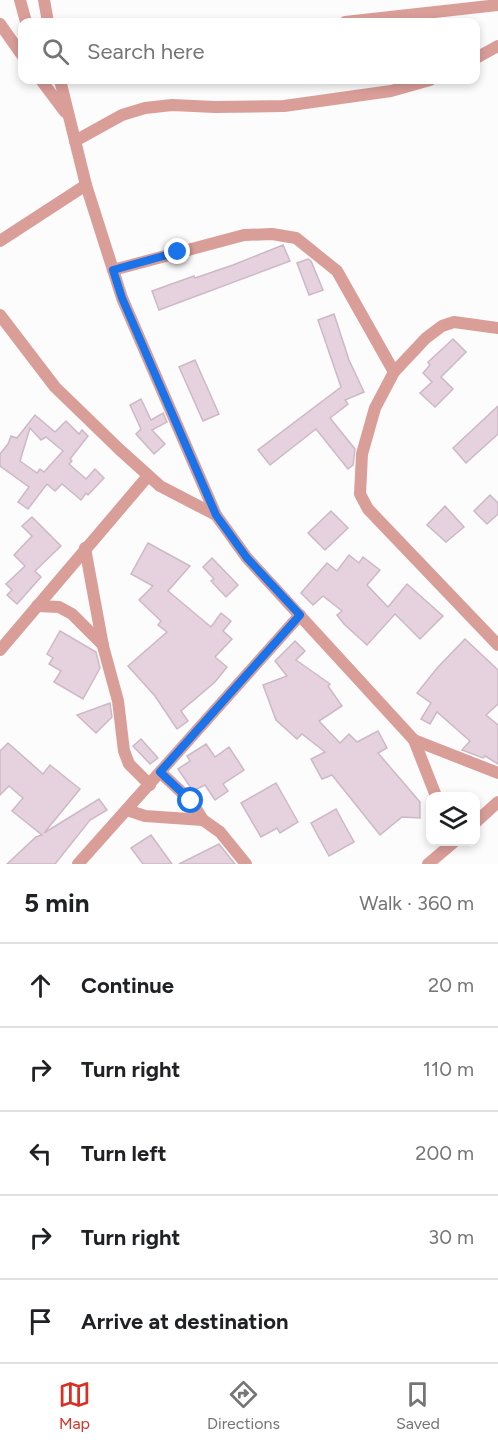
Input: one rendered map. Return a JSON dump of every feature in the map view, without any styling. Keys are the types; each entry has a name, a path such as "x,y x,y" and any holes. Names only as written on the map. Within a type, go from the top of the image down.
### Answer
{"street":[{"path":"20,0 25,18"},
{"path":"44,0 47,18"},
{"path":"381,18 498,5"},
{"path":"0,24 18,49"},
{"path":"480,56 498,46"},
{"path":"44,84 70,117"},
{"path":"61,84 86,185 122,298 216,515 247,558 414,740 434,792"},
{"path":"75,141 122,115 144,108 172,105 284,106 392,90 415,84"},
{"path":"0,241 86,185"},
{"path":"113,270 244,235 272,234 296,238 337,271 394,372"},
{"path":"0,315 55,387 148,476 160,486 216,515"},
{"path":"498,328 454,322 442,326 426,338 394,372 375,408 365,442 362,453 360,494 368,509 498,645"},
{"path":"0,650 148,476"},
{"path":"85,548 103,646 118,701 124,751 129,764 150,785"},
{"path":"37,606 59,607 72,614 103,646"},
{"path":"78,864 300,615"},
{"path":"414,740 498,773"},
{"path":"160,772 191,801 203,820 220,832 246,864"},
{"path":"480,818 498,802"},
{"path":"127,810 146,816 203,820"},
{"path":"428,864 448,846"}],"building":[{"path":"283,245 290,261 159,310 152,291 233,265"},
{"path":"308,259 311,261 323,290 309,295 297,263"},
{"path":"334,314 349,360 364,392 345,400 348,404 330,418 355,449 353,465 348,469 316,429 270,465 258,450 341,387 318,320"},
{"path":"453,339 466,352 441,377 453,389 435,407 420,393 432,382 423,373 430,365 428,362"},
{"path":"195,360 219,414 203,421 179,367"},
{"path":"141,399 151,420 163,413 167,422 152,430 165,444 154,454 136,434 141,429 130,405"},
{"path":"498,406 498,434 466,463 453,448"},
{"path":"35,415 55,432 66,421 79,434 82,430 88,436 70,459 72,461 69,464 86,479 95,469 104,478 81,500 62,484 55,491 47,484 28,509 18,502 29,487 0,466 0,454 11,436 17,438","holes":["30,428 41,440 46,437 63,451 44,472 40,469 37,473 20,461"]},
{"path":"490,495 498,503 498,514 487,524 474,511"},
{"path":"445,506 464,527 446,542 427,525"},
{"path":"331,511 348,528 325,550 308,533"},
{"path":"32,517 61,546 35,571 41,577 17,604 7,595 12,590 6,584 25,566 14,555 32,536 22,526"},
{"path":"148,543 190,566 168,591 211,627 221,613 231,621 223,631 232,639 215,657 227,667 215,682 181,711 188,721 177,729 155,696 128,666 167,632 158,625 161,621 139,600 153,586 131,574"},
{"path":"349,555 359,563 363,557 380,570 367,585 388,607 407,584 443,616 420,639 395,614 367,645 337,615 342,611 323,596 313,605 301,593 327,563 337,571"},
{"path":"212,558 238,585 226,597 211,581 214,579 203,567"},
{"path":"60,631 96,652 100,668 83,699 54,682 61,671 49,664 53,658 47,654"},
{"path":"465,639 498,670 498,704 486,715 498,725 498,764 485,756 483,758 462,750 470,741 437,712 430,724 421,719 431,703 417,693"},
{"path":"295,641 305,651 296,660 330,684 328,686 342,706 319,721 340,743 349,734 357,742 378,731 387,748 378,753 420,802 420,818 402,817 380,835 332,775 322,779 311,759 325,752 302,734 297,739 276,720 263,685 287,676 275,661"},
{"path":"110,703 112,717 96,733 77,715"},
{"path":"141,739 158,758 150,764 133,746"},
{"path":"8,743 43,774 50,765 80,789 44,833 99,799 107,810 90,820 55,864 7,864 36,837 42,835 12,811 23,798 9,786 0,795 0,751"},
{"path":"206,744 215,757 229,747 244,770 223,784 228,791 215,800 205,785 193,791 178,769 190,761 187,756"},
{"path":"276,783 298,822 280,833 277,828 261,837 241,803"},
{"path":"336,809 354,842 329,856 311,823"},
{"path":"151,835 172,864 143,864 131,848"},
{"path":"219,844 235,864 179,864"}],"route":[{"path":"178,252 113,270 122,298 216,515 247,558 300,615 160,772 191,801"}]}
